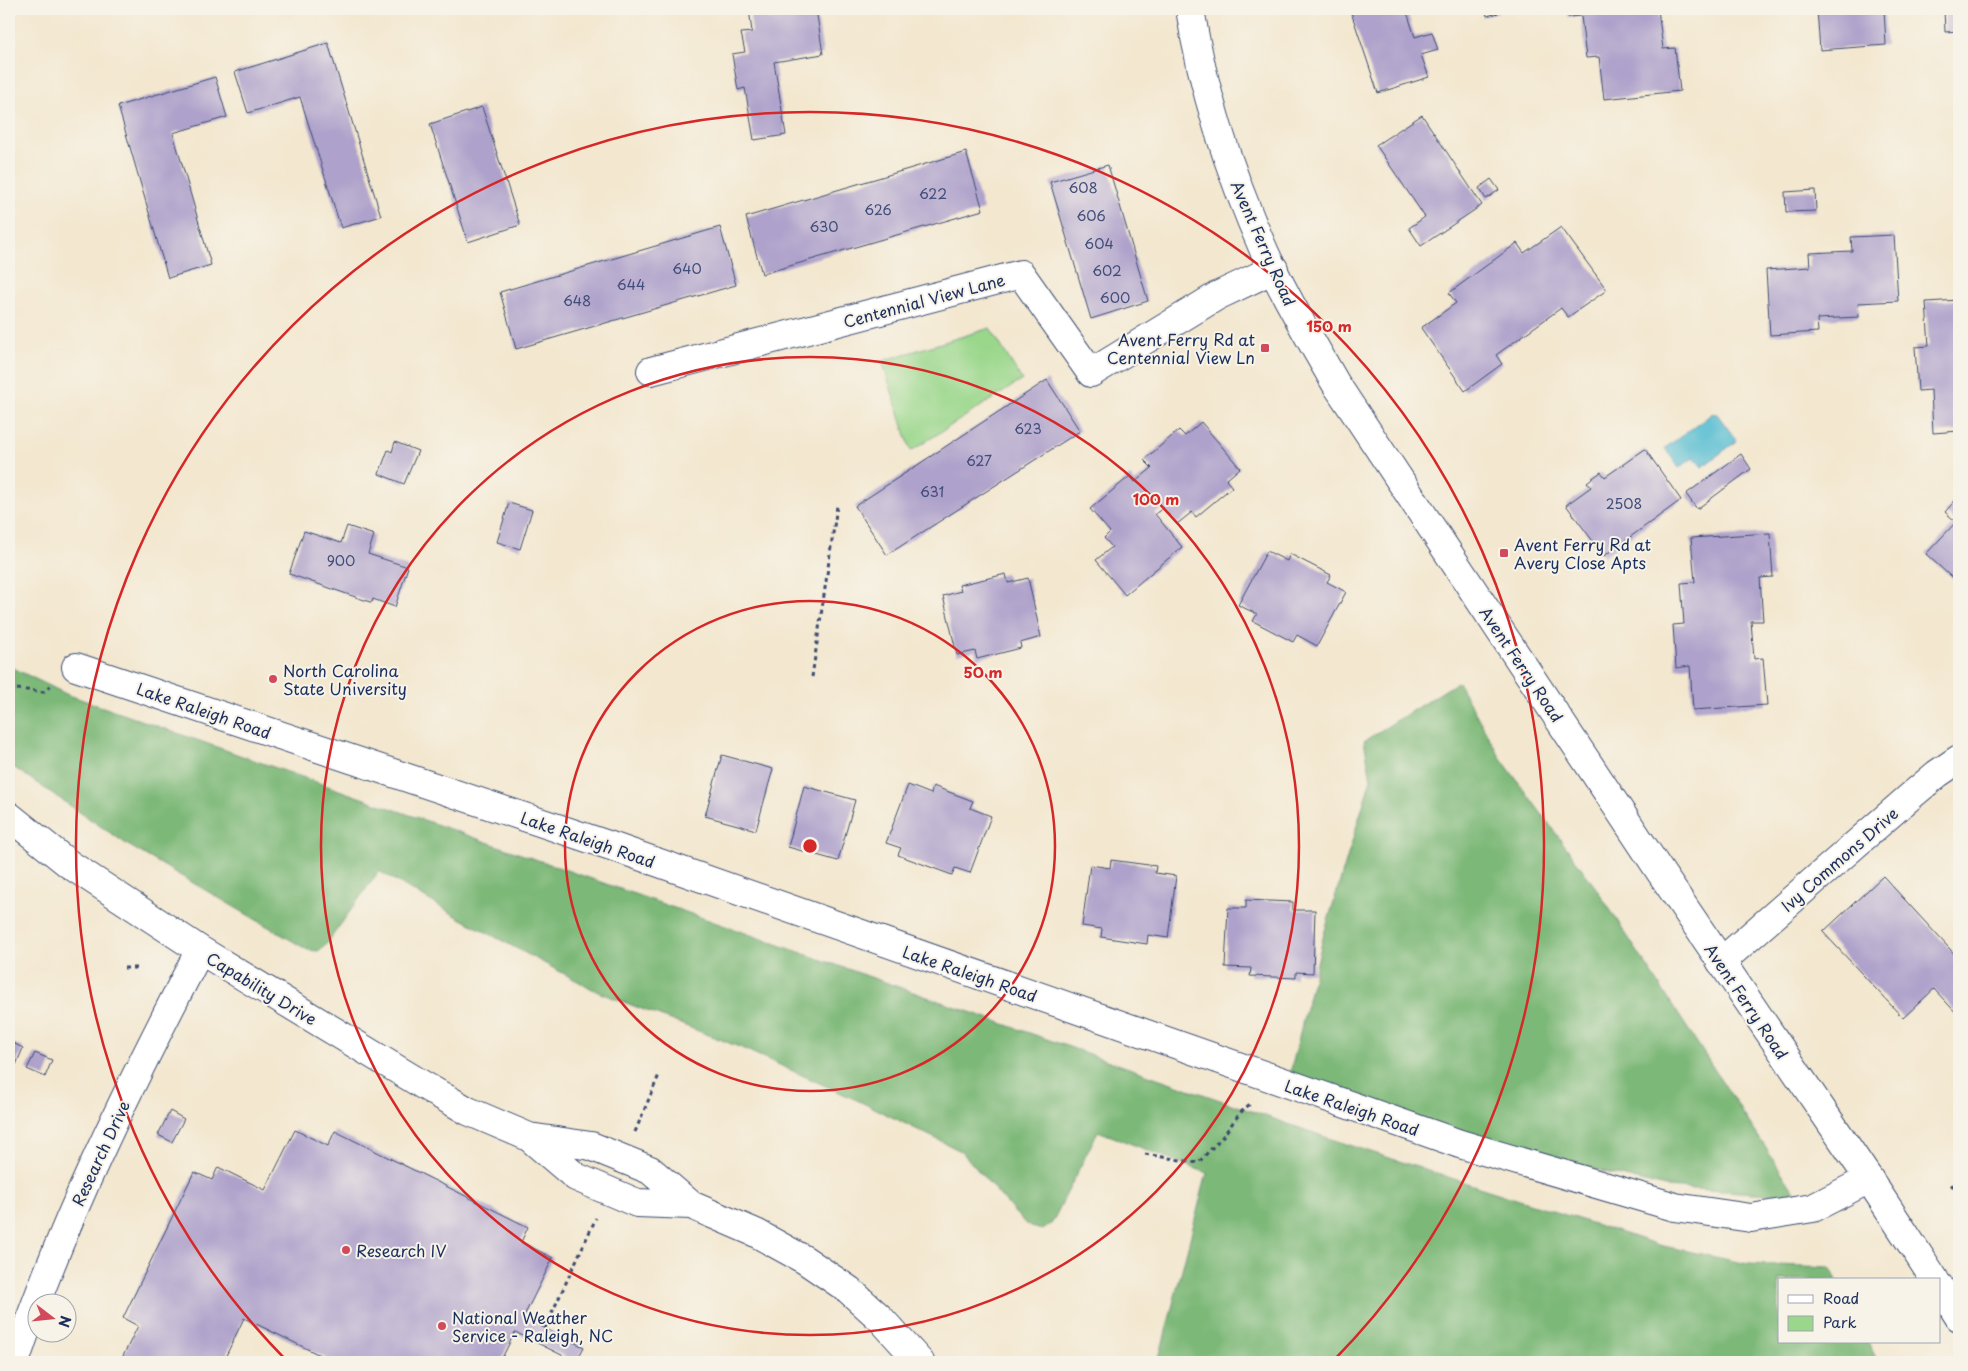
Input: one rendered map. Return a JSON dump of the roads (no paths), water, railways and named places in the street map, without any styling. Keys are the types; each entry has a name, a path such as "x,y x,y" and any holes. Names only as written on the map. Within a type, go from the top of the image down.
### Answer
{"street":[{"name":"Avent Ferry Road","path":"1190,9 1204,78 1242,197 1296,314 1336,384 1934,1278"},
{"name":"Centennial View Lane","path":"650,371 1021,274 1091,373 1217,296 1274,269"},
{"name":"Lake Raleigh Road","path":"76,667 611,846 1460,1144 1675,1207 1751,1218 1813,1208 1869,1179"},
{"name":"Ivy Commons Drive","path":"1721,962 1912,795 1959,759"},
{"name":"Capability Drive","path":"9,816 69,864 200,950 468,1111 529,1137 591,1146 650,1170 691,1205 756,1233 805,1260 861,1301 880,1318 920,1362"},
{"name":"Research Drive","path":"15,1362 34,1306 83,1186 200,950"},
{"path":"1940,1288 1959,1317"}],"water":[{"path":"1713,413 1717,414 1737,441 1702,467 1694,457 1679,468 1665,448"}],"place":[{"name":"Avent Ferry Rd at Centennial View Ln","path":"1265,348"},
{"name":"Avent Ferry Rd at Avery Close Apts","path":"1504,553"},
{"name":"North Carolina State University","path":"273,679"},
{"name":"Research IV","path":"346,1250"},
{"name":"National Weather Service - Raleigh, NC","path":"442,1326"}]}
